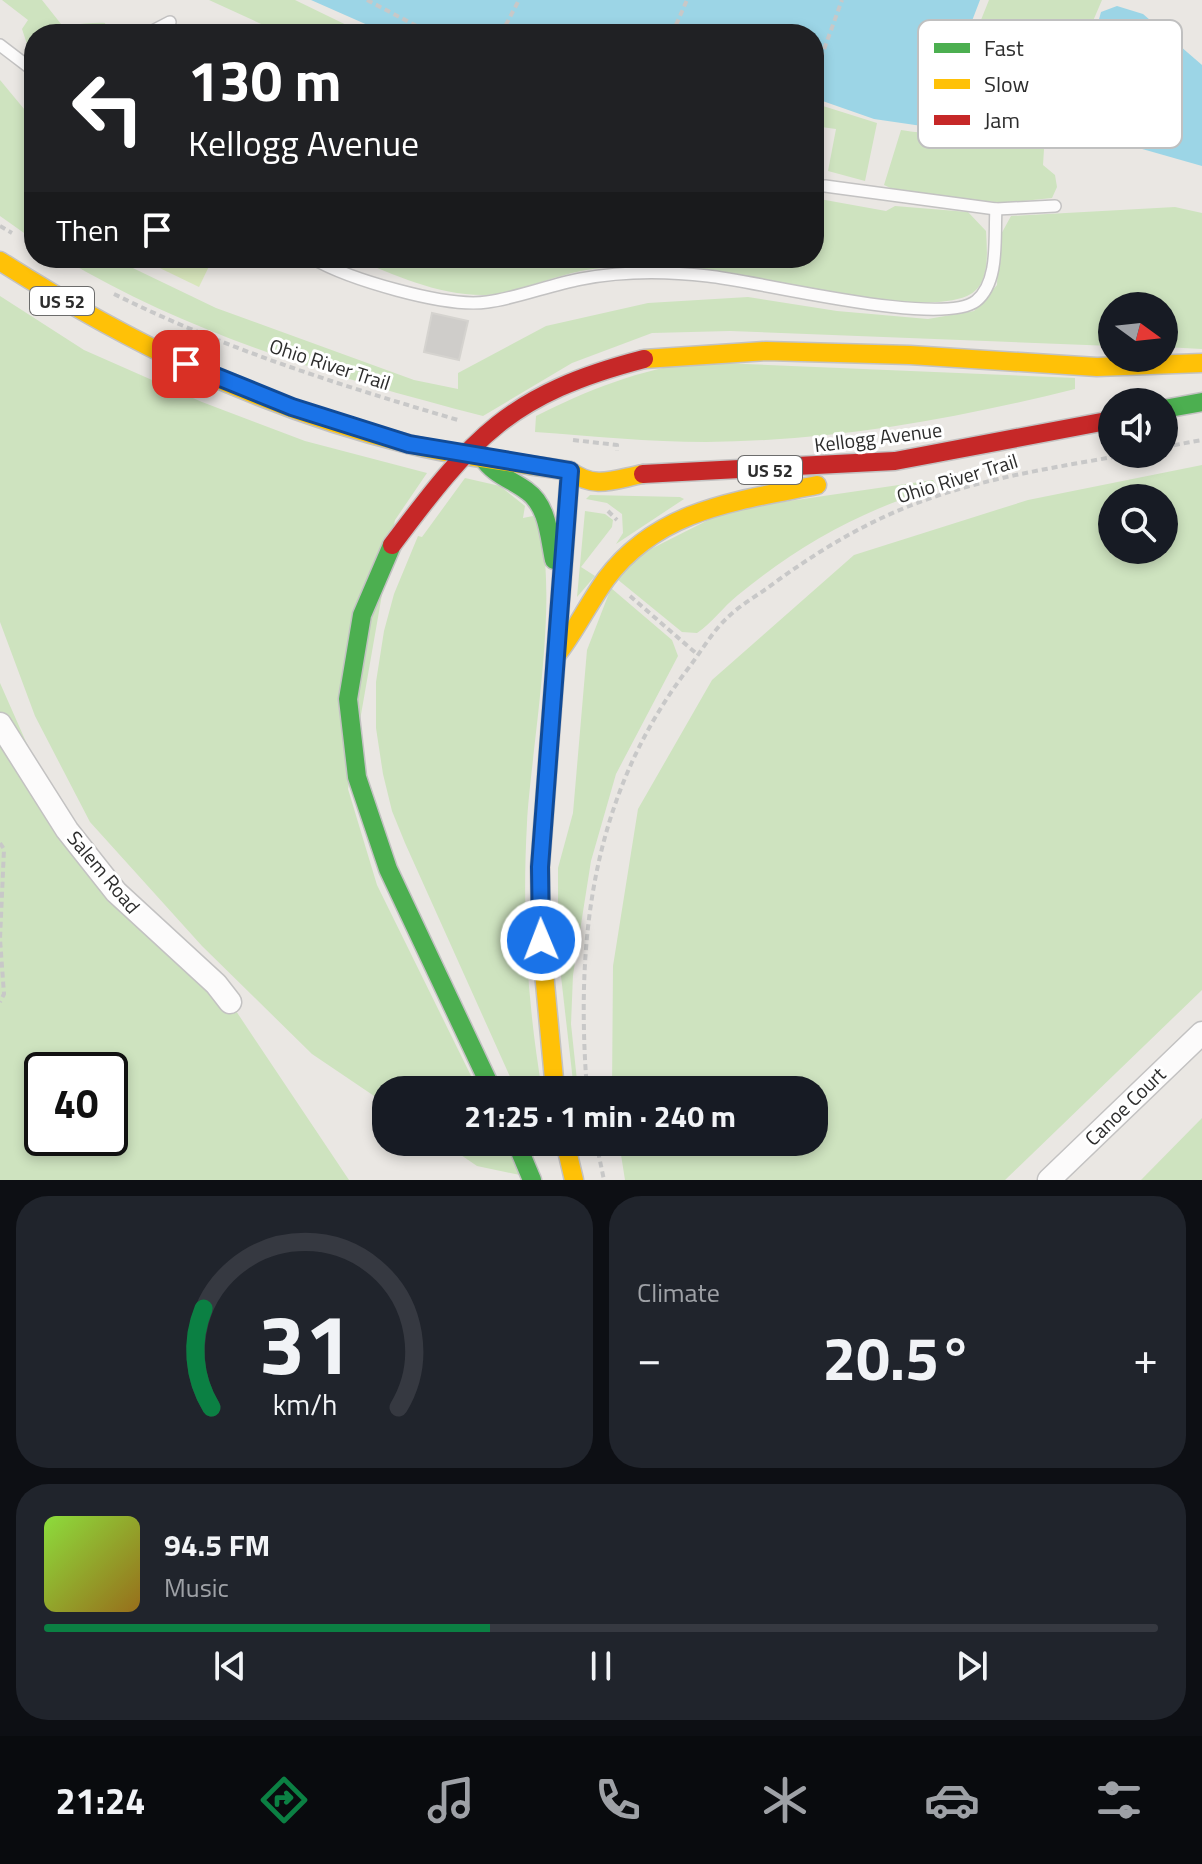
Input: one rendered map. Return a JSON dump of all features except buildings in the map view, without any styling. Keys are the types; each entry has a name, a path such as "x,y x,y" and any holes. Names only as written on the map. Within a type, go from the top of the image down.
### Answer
{"main road":[{"name":"Kellogg Avenue","path":"0,261 116,331 226,382 353,429 409,444 482,457 577,465 581,481 614,484 646,473 810,468 895,461 1098,423"},
{"path":"485,1076 388,869 357,777 348,699 362,615 392,545 477,438 518,406 594,370 644,359 766,351 910,355 1097,367 1202,363"},
{"path":"1178,406 1202,402"},
{"name":"Kellogg Avenue","path":"616,453 646,473"},
{"path":"482,457 489,471 529,492 542,509 561,593"},
{"path":"556,656 626,554 670,521 698,508 815,486 895,461"},
{"path":"554,1076 541,940 540,867 561,593 577,465"},
{"path":"522,1156 532,1180"},
{"path":"568,1156 574,1180"}],"street":[{"name":"Salem Road","path":"0,724 67,830 116,892 216,984 230,1002"},
{"name":"Canoe Court","path":"1049,1180 1202,1033"}],"lane":[{"path":"166,24 170,22"},
{"path":"0,45 24,63"},
{"path":"825,186 996,209 1055,206"},
{"path":"329,268 415,295 484,303 584,278 658,273 708,276 876,304 943,310 975,302 990,283 996,209"}],"path":[{"path":"367,0 413,24"},
{"path":"506,24 519,0"},
{"path":"676,24 687,0"},
{"path":"824,49 842,0"},
{"name":"Ohio River Trail","path":"101,288 201,335 290,370 465,423"},
{"path":"561,438 616,453"},
{"path":"1178,444 1202,440"},
{"name":"Ohio River Trail","path":"586,1076 582,1029 584,959 593,880 618,790 659,705 727,618 827,544 913,504 1025,474 1098,460"},
{"path":"628,594 698,655"},
{"path":"0,843 4,849 0,939 4,994 0,1002"},
{"path":"599,1156 604,1180"}],"green space":[{"path":"2,0 42,0 61,24 25,24 28,20"},
{"path":"209,0 295,0 344,24 261,24"},
{"path":"989,0 1102,0 1093,20 981,20"},
{"path":"0,80 24,109 24,233 0,216"},
{"path":"824,106 877,123 865,181 828,171 836,129 824,127"},
{"path":"901,130 918,132 918,148 1044,148 1043,165 1055,175 1057,187 1052,198 1005,203 899,192 884,185"},
{"path":"824,200 886,211 895,206 968,212 986,231 986,268 980,285 967,296 944,301 916,303 849,296 681,268 824,268"},
{"path":"1175,207 1202,213 1202,349 1178,348 1178,292 1098,292 1098,345 730,331 652,333 572,363 483,416 266,352 162,310 80,268 133,268 216,308 414,380 458,389 458,373 546,326 648,303 748,297 837,311 928,319 974,311 997,285 999,238 1011,216"},
{"path":"160,268 208,268 199,287"},
{"path":"378,268 609,268 581,271 486,295 451,292"},
{"path":"0,296 84,350 202,402 305,441 427,473 395,520 348,789 377,885 471,1076 372,1076 372,1095 312,1054 202,946 90,822 35,716 0,622"},
{"path":"698,362 1075,378 1075,389 938,419 800,438 685,442 535,432 536,416 575,398 635,375"},
{"path":"1202,465 1202,990 1005,1180 625,1180 621,1156 828,1156 828,1076 612,1076 613,966 638,809 712,680 854,555 1028,500 1098,486 1098,564 1178,564 1178,484 1108,484"},
{"path":"465,478 500,486 525,506 523,518 533,516 542,541 546,618 529,792 525,890 529,990 540,1076 510,1076 405,843 392,811 383,774 376,728 376,682 384,631 394,594 418,536 422,537"},
{"path":"933,480 938,487 857,518 784,560 738,595 697,633 682,632 617,579 635,557 728,510"},
{"path":"590,495 684,499 616,544 623,533 622,514 607,503 586,499"},
{"path":"585,511 605,514 613,520 612,527 581,567 595,576 577,597"},
{"path":"611,588 672,640 678,656 616,774 591,861 573,975 571,1024 577,1076 572,1076 558,950 558,868 573,813 587,650"},
{"path":"0,683 34,760 95,853 230,1002 349,1180 0,1180"},
{"path":"1202,1118 1202,1180 1141,1180"},
{"path":"462,1156 511,1156 520,1175 477,1166"}],"water":[{"path":"311,0 980,0 972,20 918,20 918,125 874,119 824,102 824,24 365,24"},
{"path":"1117,6 1143,14 1150,20 1099,20 1101,12"},
{"path":"1182,48 1202,65 1202,166 1139,148 1182,148"}],"traffic: fast":[{"path":"1178,406 1202,402"},
{"path":"482,457 497,473 534,497 546,522 554,560"},
{"path":"392,545 362,615 348,699 357,777 388,869 485,1076"},
{"path":"522,1156 532,1180"}],"traffic: slow":[{"path":"0,261 146,345 248,392 300,412 408,444 570,471 597,482 643,474"},
{"path":"644,359 766,351 910,355 1097,367 1202,363"},
{"path":"554,1076 541,940 540,867 570,471"},
{"path":"556,656 606,579 650,537 675,523 729,503 817,485"},
{"path":"568,1156 574,1180"}],"traffic: jam":[{"path":"392,545 447,475 498,425 526,405 559,388 644,359"},
{"path":"643,474 895,461 1098,423"}],"route":[{"path":"186,364 353,429 409,444 570,471 540,867 541,940"}]}
